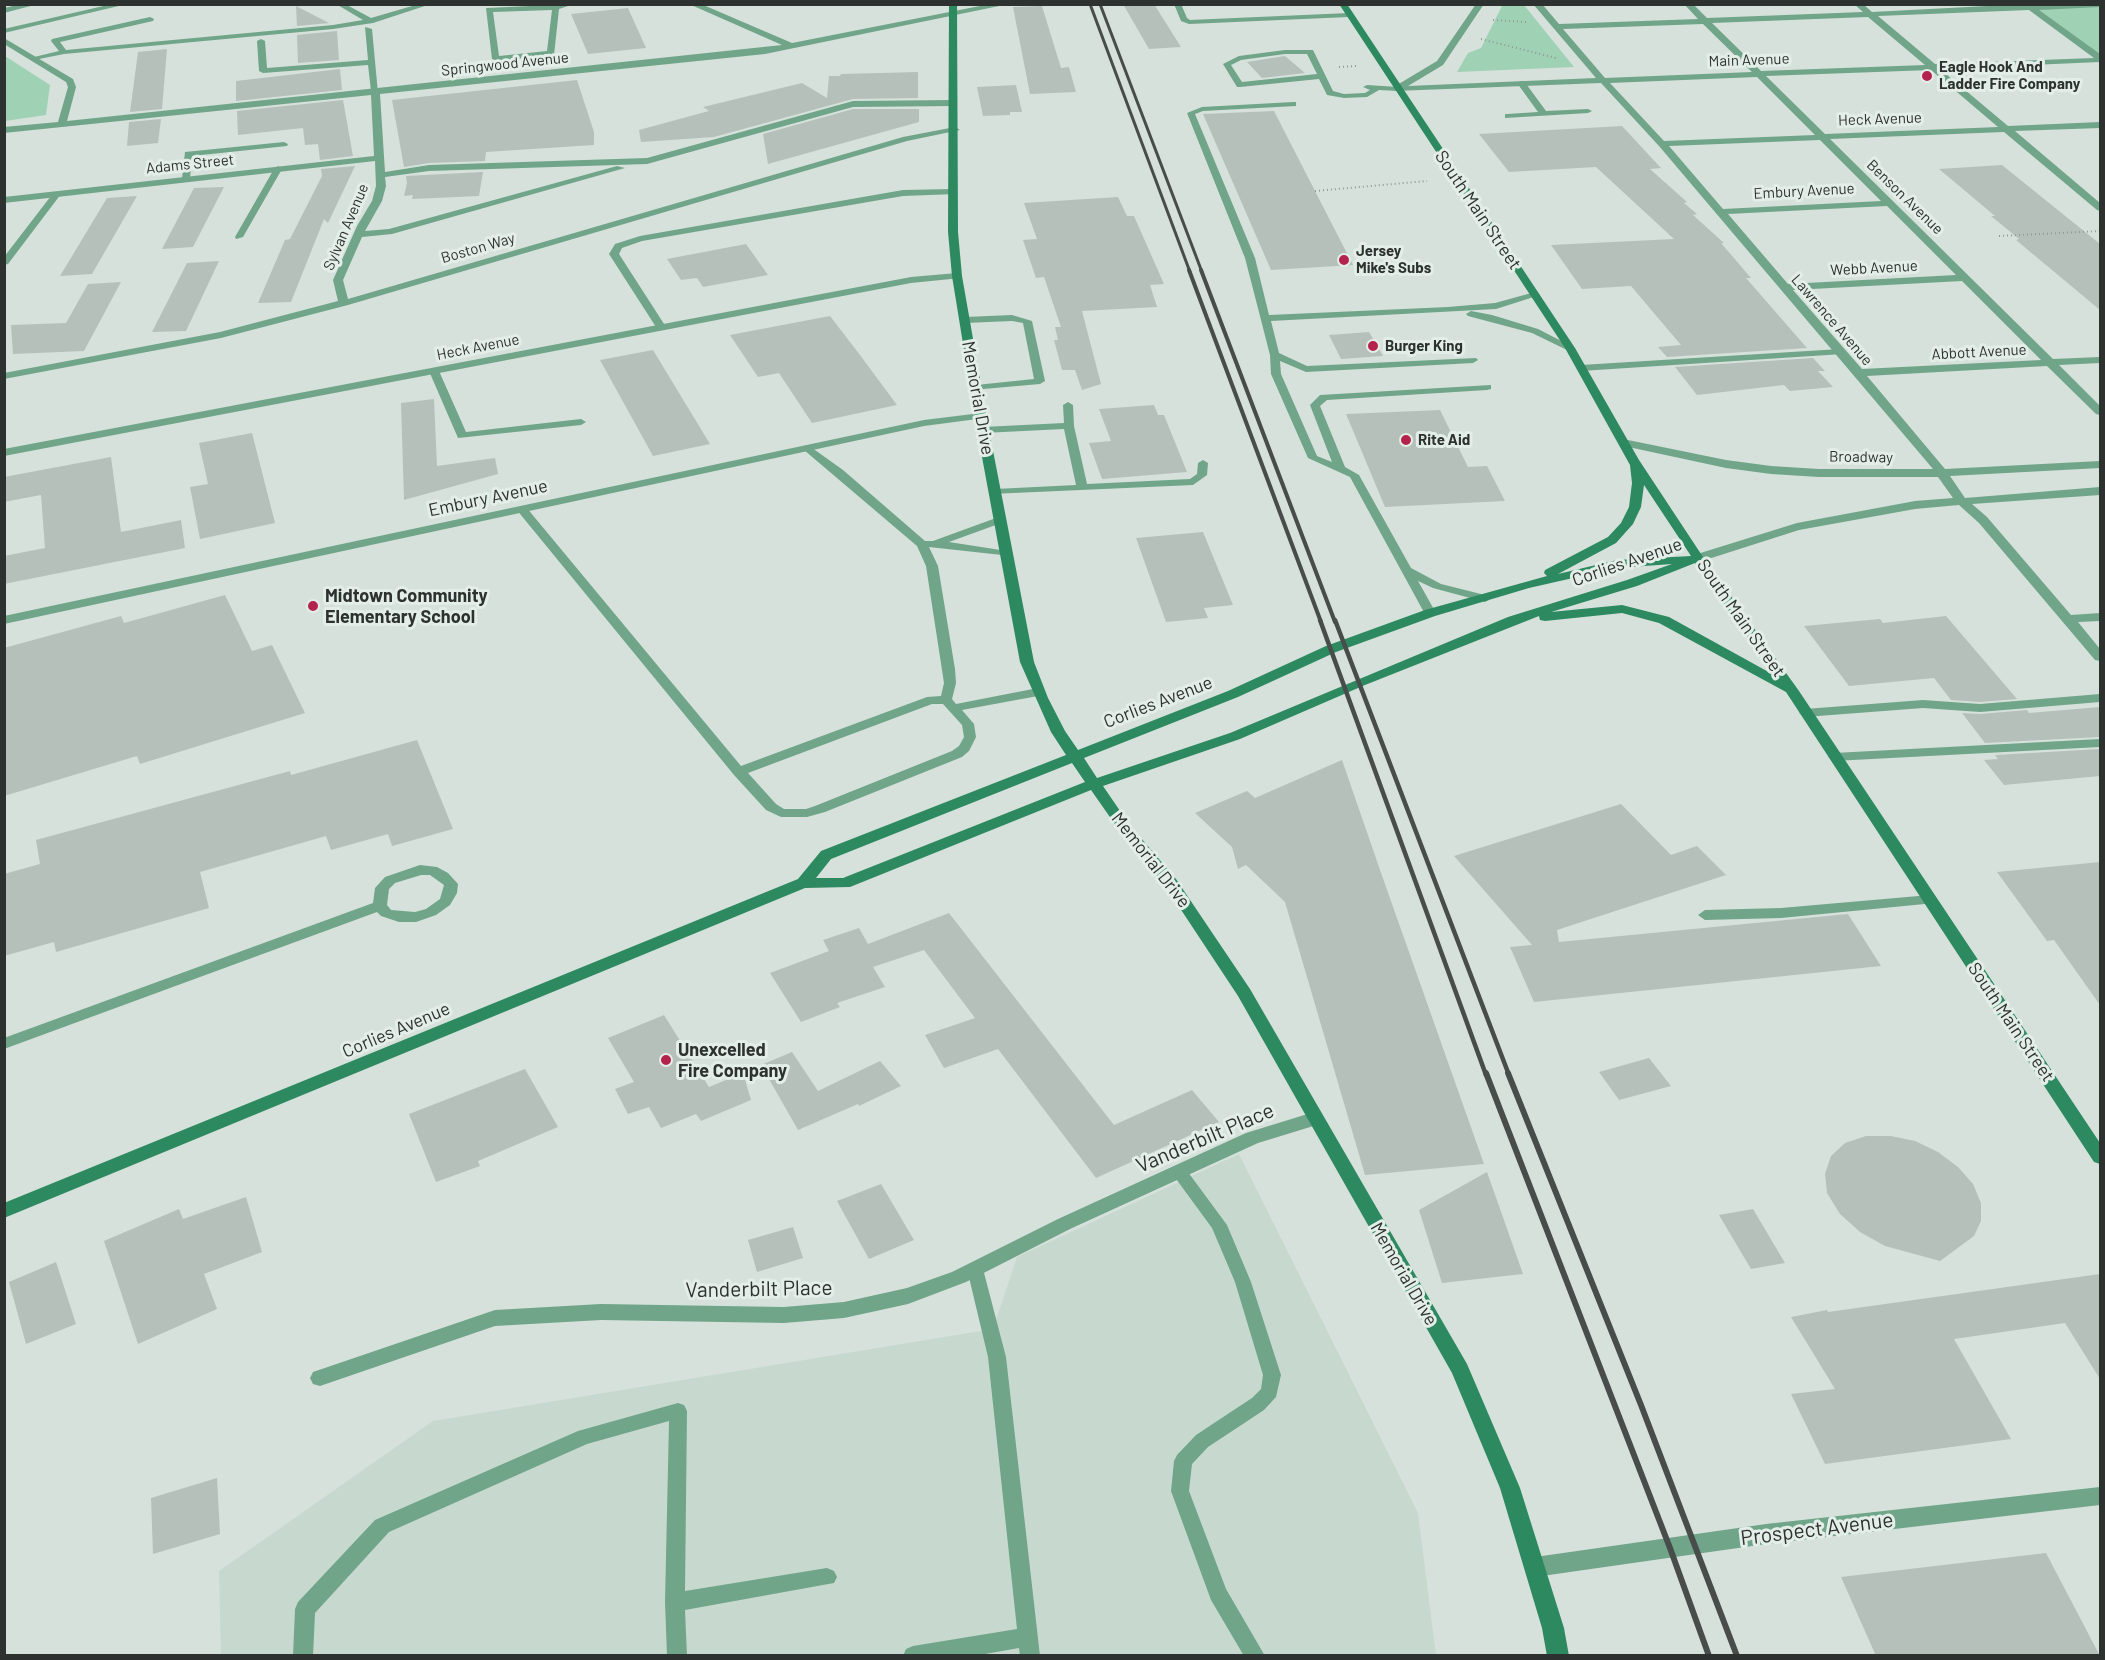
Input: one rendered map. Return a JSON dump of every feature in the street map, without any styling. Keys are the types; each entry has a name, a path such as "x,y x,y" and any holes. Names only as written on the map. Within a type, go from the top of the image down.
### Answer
{"main road":[{"name":"Memorial Drive","path":"953,4 955,130 953,232 957,276 983,430 1027,662 1038,692 1058,732 1124,827 1171,883 1244,993 1314,1119 1460,1370 1510,1488 1553,1628 1558,1656"},
{"name":"South Main Street","path":"1343,4 1570,348 1633,460 1792,692 2100,1157"},
{"path":"1526,585 1612,540 1627,524 1635,507 1638,483 1633,460"},
{"name":"Corlies Avenue","path":"802,883 826,855 1233,694 1331,649 1430,613 1526,585 1617,564 1698,558"},
{"name":"Corlies Avenue","path":"4,1211 802,883 845,883 1093,784 1235,736 1513,620 1632,583 1698,558"},
{"path":"1513,620 1622,609 1664,620 1792,692"}],"street":[{"path":"4,11 34,4"},
{"path":"693,4 791,46"},
{"name":"Springwood Avenue","path":"4,130 765,51 1005,4"},
{"path":"1398,89 1440,63 1480,4"},
{"name":"Lawrence Avenue","path":"1538,4 1602,80 1662,144 1858,373 1943,473 1960,500 1983,520 2100,657"},
{"name":"Benson Avenue","path":"1688,4 2100,412"},
{"path":"1857,4 2100,208"},
{"path":"1555,25 1704,22 2028,6 2100,5"},
{"path":"2028,6 2100,59"},
{"path":"5,41 70,81 72,87 62,124"},
{"name":"Main Avenue","path":"1398,89 2100,59"},
{"name":"Sylvan Avenue","path":"344,303 338,280 377,201 381,175 375,92"},
{"path":"359,234 389,232 853,104 953,103"},
{"name":"Heck Avenue","path":"1662,144 2100,125"},
{"name":"Boston Way","path":"4,376 221,335 344,303 906,139 955,130"},
{"name":"Adams Street","path":"4,200 379,158"},
{"path":"381,175 429,168 647,161"},
{"name":"Embury Avenue","path":"1719,212 1889,203"},
{"name":"Heck Avenue","path":"4,453 911,280 957,276"},
{"name":"Webb Avenue","path":"1784,287 1966,278"},
{"name":"Abbott Avenue","path":"1858,373 2100,360"},
{"name":"Embury Avenue","path":"4,620 924,423 981,416"},
{"name":"Broadway","path":"1623,443 1726,464 1771,470 1888,475 2100,464"},
{"path":"1698,558 1807,525 1915,505 2100,491"},
{"path":"2068,619 2100,617"},
{"name":"Vanderbilt Place","path":"320,1378 495,1318 601,1312 784,1315 844,1310 908,1296 975,1269 1064,1224 1252,1138 1314,1119"},
{"name":"Prospect Avenue","path":"1535,1567 1766,1534 2100,1496"}],"lane":[{"path":"339,4 369,25"},
{"path":"34,58 64,52 369,25 428,4"},
{"path":"556,8 551,53 496,59 489,10 556,8 571,4"},
{"path":"1177,4 1184,20 1189,22 1349,15"},
{"path":"4,31 119,5"},
{"path":"64,52 55,41 150,19"},
{"path":"369,25 375,92"},
{"path":"261,41 263,71 371,62"},
{"path":"1293,104 1246,96 1227,64 1251,57 1285,52 1310,52 1330,93 1344,96 1367,96 1372,88 1398,89"},
{"path":"1322,76 1191,113 1250,258 1275,355 1276,374 1313,458 1354,475 1430,613"},
{"path":"1521,83 1544,114"},
{"path":"1508,116 1588,111"},
{"path":"186,180 188,154 284,144"},
{"path":"239,237 278,169"},
{"path":"661,327 614,254 618,246 640,239 903,193 953,192"},
{"path":"5,262 57,194"},
{"path":"1264,318 1496,306 1535,295"},
{"path":"1448,310 1501,320 1535,331 1570,348"},
{"path":"965,320 1012,318 1027,321 1040,381 976,388"},
{"path":"1581,368 1840,352"},
{"path":"1275,355 1306,369 1473,360"},
{"path":"434,371 462,436 581,422"},
{"path":"1340,469 1315,405 1324,397 1487,387"},
{"path":"1068,405 1069,426 1082,488"},
{"path":"983,430 1069,426"},
{"path":"808,448 922,544 932,566 949,669 949,704"},
{"path":"995,492 1193,482 1202,475 1203,463"},
{"path":"522,509 739,772 771,807 781,813 807,813 957,754 964,748 970,737 968,724 941,699 918,703 739,772"},
{"path":"936,544 1000,520"},
{"path":"922,544 1007,555"},
{"path":"1408,571 1437,586 1485,598"},
{"path":"949,704 1038,692"},
{"path":"1806,713 1923,704 1980,708 2100,698"},
{"path":"1834,757 2100,743"},
{"path":"432,870 451,884 450,893 445,902 431,912 416,917 399,917 386,913 380,906 382,888 390,880 405,873 432,870"},
{"path":"1705,915 1781,913 1930,900"},
{"path":"4,1044 380,906"},
{"path":"1179,1172 1219,1226 1243,1282 1272,1375 1270,1392 1258,1404 1202,1441 1183,1461 1180,1491 1218,1594 1255,1656"},
{"path":"913,1656 1029,1646 997,1357 975,1269"},
{"path":"303,1656 305,1609 382,1526 584,1437 678,1411 675,1602 678,1656"},
{"path":"675,1602 827,1577"}],"path":[{"path":"1492,20 1555,25"},
{"path":"1481,39 1562,59"},
{"path":"1315,191 1427,181"},
{"path":"1999,236 2100,231"}],"shaded area":[{"path":"1239,1154 1418,1513 1436,1655 221,1655 219,1571 433,1421 993,1329 1017,1257"}],"green space":[{"path":"1503,4 1524,5 1574,67 1457,72 1468,53 1481,48"},
{"path":"2100,5 2100,58 2030,8"},
{"path":"5,56 50,85 46,115 5,121"}],"building":[{"path":"1123,4 1154,4 1181,47 1149,49"},
{"path":"296,6 329,23 330,23 297,26"},
{"path":"1042,6 1061,68 1069,67 1076,92 1030,94 1013,7"},
{"path":"628,8 646,48 588,54 571,14"},
{"path":"337,31 339,60 298,63 297,35"},
{"path":"167,49 162,109 130,112 138,52"},
{"path":"1285,56 1305,73 1262,78 1247,62"},
{"path":"340,69 342,90 236,101 236,81"},
{"path":"918,72 918,98 853,99 714,137 641,142 639,130 709,111 703,107 802,83 827,98 829,76"},
{"path":"577,80 594,132 594,145 486,152 485,161 429,163 404,167 392,100"},
{"path":"1016,85 1022,112 983,116 977,87"},
{"path":"343,100 353,156 320,160 318,144 305,145 303,128 238,135 237,111"},
{"path":"853,109 919,109 919,122 768,164 763,134"},
{"path":"1274,111 1353,265 1271,270 1203,114"},
{"path":"161,119 158,143 127,146 129,122"},
{"path":"1622,126 1661,168 1650,169 1687,202 1684,203 1697,214 1693,215 1724,243 1721,243 1751,278 1746,278 1807,348 1667,357 1658,347 1681,345 1631,286 1582,289 1551,245 1674,239 1596,167 1509,172 1479,134"},
{"path":"2002,165 2100,244 2100,310 2016,240 2019,239 1991,216 1995,216 1939,169"},
{"path":"355,166 328,223 324,219 291,302 258,303 285,240 290,239 322,176 321,169"},
{"path":"483,172 479,196 412,199 413,195 404,196 406,176"},
{"path":"224,187 193,247 162,249 194,188"},
{"path":"137,196 92,274 60,276 107,198"},
{"path":"1118,197 1127,216 1134,216 1164,284 1150,285 1157,307 1082,311 1101,384 1082,390 1075,370 1062,370 1054,340 1058,340 1055,327 1061,327 1044,277 1036,278 1023,240 1037,239 1024,203"},
{"path":"746,244 768,275 703,287 697,278 681,280 667,259"},
{"path":"219,261 186,331 152,332 187,263"},
{"path":"121,282 84,351 13,354 11,325 66,323 88,284"},
{"path":"830,316 897,405 812,423 779,373 758,377 730,335"},
{"name":"Burger King","path":"1369,332 1383,356 1341,359 1329,335"},
{"path":"653,350 710,444 653,456 600,360"},
{"path":"1813,358 1825,371 1818,371 1833,387 1790,391 1784,385 1697,395 1675,367"},
{"path":"434,399 437,466 495,458 498,474 404,500 401,403"},
{"path":"1154,405 1158,415 1164,415 1187,472 1102,479 1089,443 1111,441 1099,409"},
{"name":"Rite Aid","path":"1440,410 1468,467 1487,466 1505,501 1385,507 1346,414"},
{"path":"252,433 275,523 200,539 190,487 208,484 199,443"},
{"path":"111,457 121,532 181,520 185,548 4,584 4,556 45,548 41,495 4,502 4,477"},
{"path":"1203,532 1233,605 1204,608 1208,618 1166,622 1136,538"},
{"path":"225,595 252,651 272,645 305,713 140,764 137,756 4,796 4,648 121,616 124,623"},
{"path":"1946,616 2017,699 1980,702 1951,700 1934,678 1849,686 1804,626 1880,619 1883,623"},
{"path":"2100,707 2100,737 1985,743 1962,713 1980,714 2027,710 2029,713"},
{"path":"417,740 453,829 392,846 388,834 331,850 326,836 200,872 209,908 56,952 54,942 4,956 4,874 40,864 36,840 290,771 291,775"},
{"path":"2100,749 2100,776 2004,785 1984,760 1998,759 1995,755"},
{"path":"1342,760 1484,1164 1365,1175 1285,902 1246,865 1238,869 1232,847 1195,813 1247,791 1255,798"},
{"path":"1621,804 1671,855 1697,846 1726,875 1557,930 1559,942 1848,914 1881,966 1534,1002 1510,947 1532,945 1454,856"},
{"path":"2100,862 2100,1005 2054,940 2047,941 1997,872"},
{"path":"949,913 1114,1125 1192,1090 1219,1122 1096,1178 998,1049 944,1068 925,1035 975,1018 924,950 873,967 885,987 837,1003 840,1007 801,1022 770,973 829,951 823,940 859,928 868,944"},
{"path":"664,1015 709,1087 743,1073 751,1100 701,1121 696,1114 661,1128 649,1107 628,1114 615,1089 634,1082 608,1038"},
{"path":"792,1052 818,1091 880,1061 901,1086 859,1106 858,1104 798,1130 761,1065"},
{"path":"1649,1058 1671,1086 1619,1100 1599,1072"},
{"path":"525,1069 558,1127 478,1161 480,1166 436,1182 409,1114"},
{"path":"1866,1136 1891,1136 1915,1141 1938,1152 1958,1167 1973,1184 1981,1203 1981,1221 1974,1236 1940,1261 1885,1246 1860,1232 1840,1214 1827,1193 1825,1174 1831,1156 1845,1143"},
{"path":"1487,1172 1523,1274 1442,1283 1419,1210"},
{"path":"881,1184 914,1240 869,1259 837,1201"},
{"path":"246,1197 262,1252 204,1274 217,1309 138,1344 104,1241 179,1209 183,1219"},
{"path":"1753,1209 1785,1263 1751,1269 1719,1215"},
{"path":"793,1227 803,1258 757,1272 748,1240"},
{"path":"56,1262 76,1324 26,1344 9,1282"},
{"path":"2100,1274 2100,1379 2065,1323 1954,1339 2011,1439 1825,1464 1791,1394 1835,1389 1791,1317 1827,1310 1828,1312"},
{"path":"217,1478 220,1534 153,1554 151,1498"},
{"path":"2046,1553 2100,1656 1876,1656 1841,1577"}],"railway":[{"path":"1090,4 1190,272"},
{"path":"1100,4 1202,272"},
{"path":"1189,270 1321,622"},
{"path":"1201,270 1335,622"},
{"path":"1320,620 1486,1075"},
{"path":"1335,620 1509,1075"},
{"path":"1486,1073 1670,1548 1709,1656"},
{"path":"1508,1073 1641,1405 1737,1656"}],"place":[{"name":"Eagle Hook And Ladder Fire Company","path":"1927,76"},
{"name":"Jersey Mike's Subs","path":"1344,260"},
{"name":"Burger King","path":"1373,346"},
{"name":"Rite Aid","path":"1406,440"},
{"name":"Midtown Community Elementary School","path":"313,606"},
{"name":"Unexcelled Fire Company","path":"666,1060"}]}
